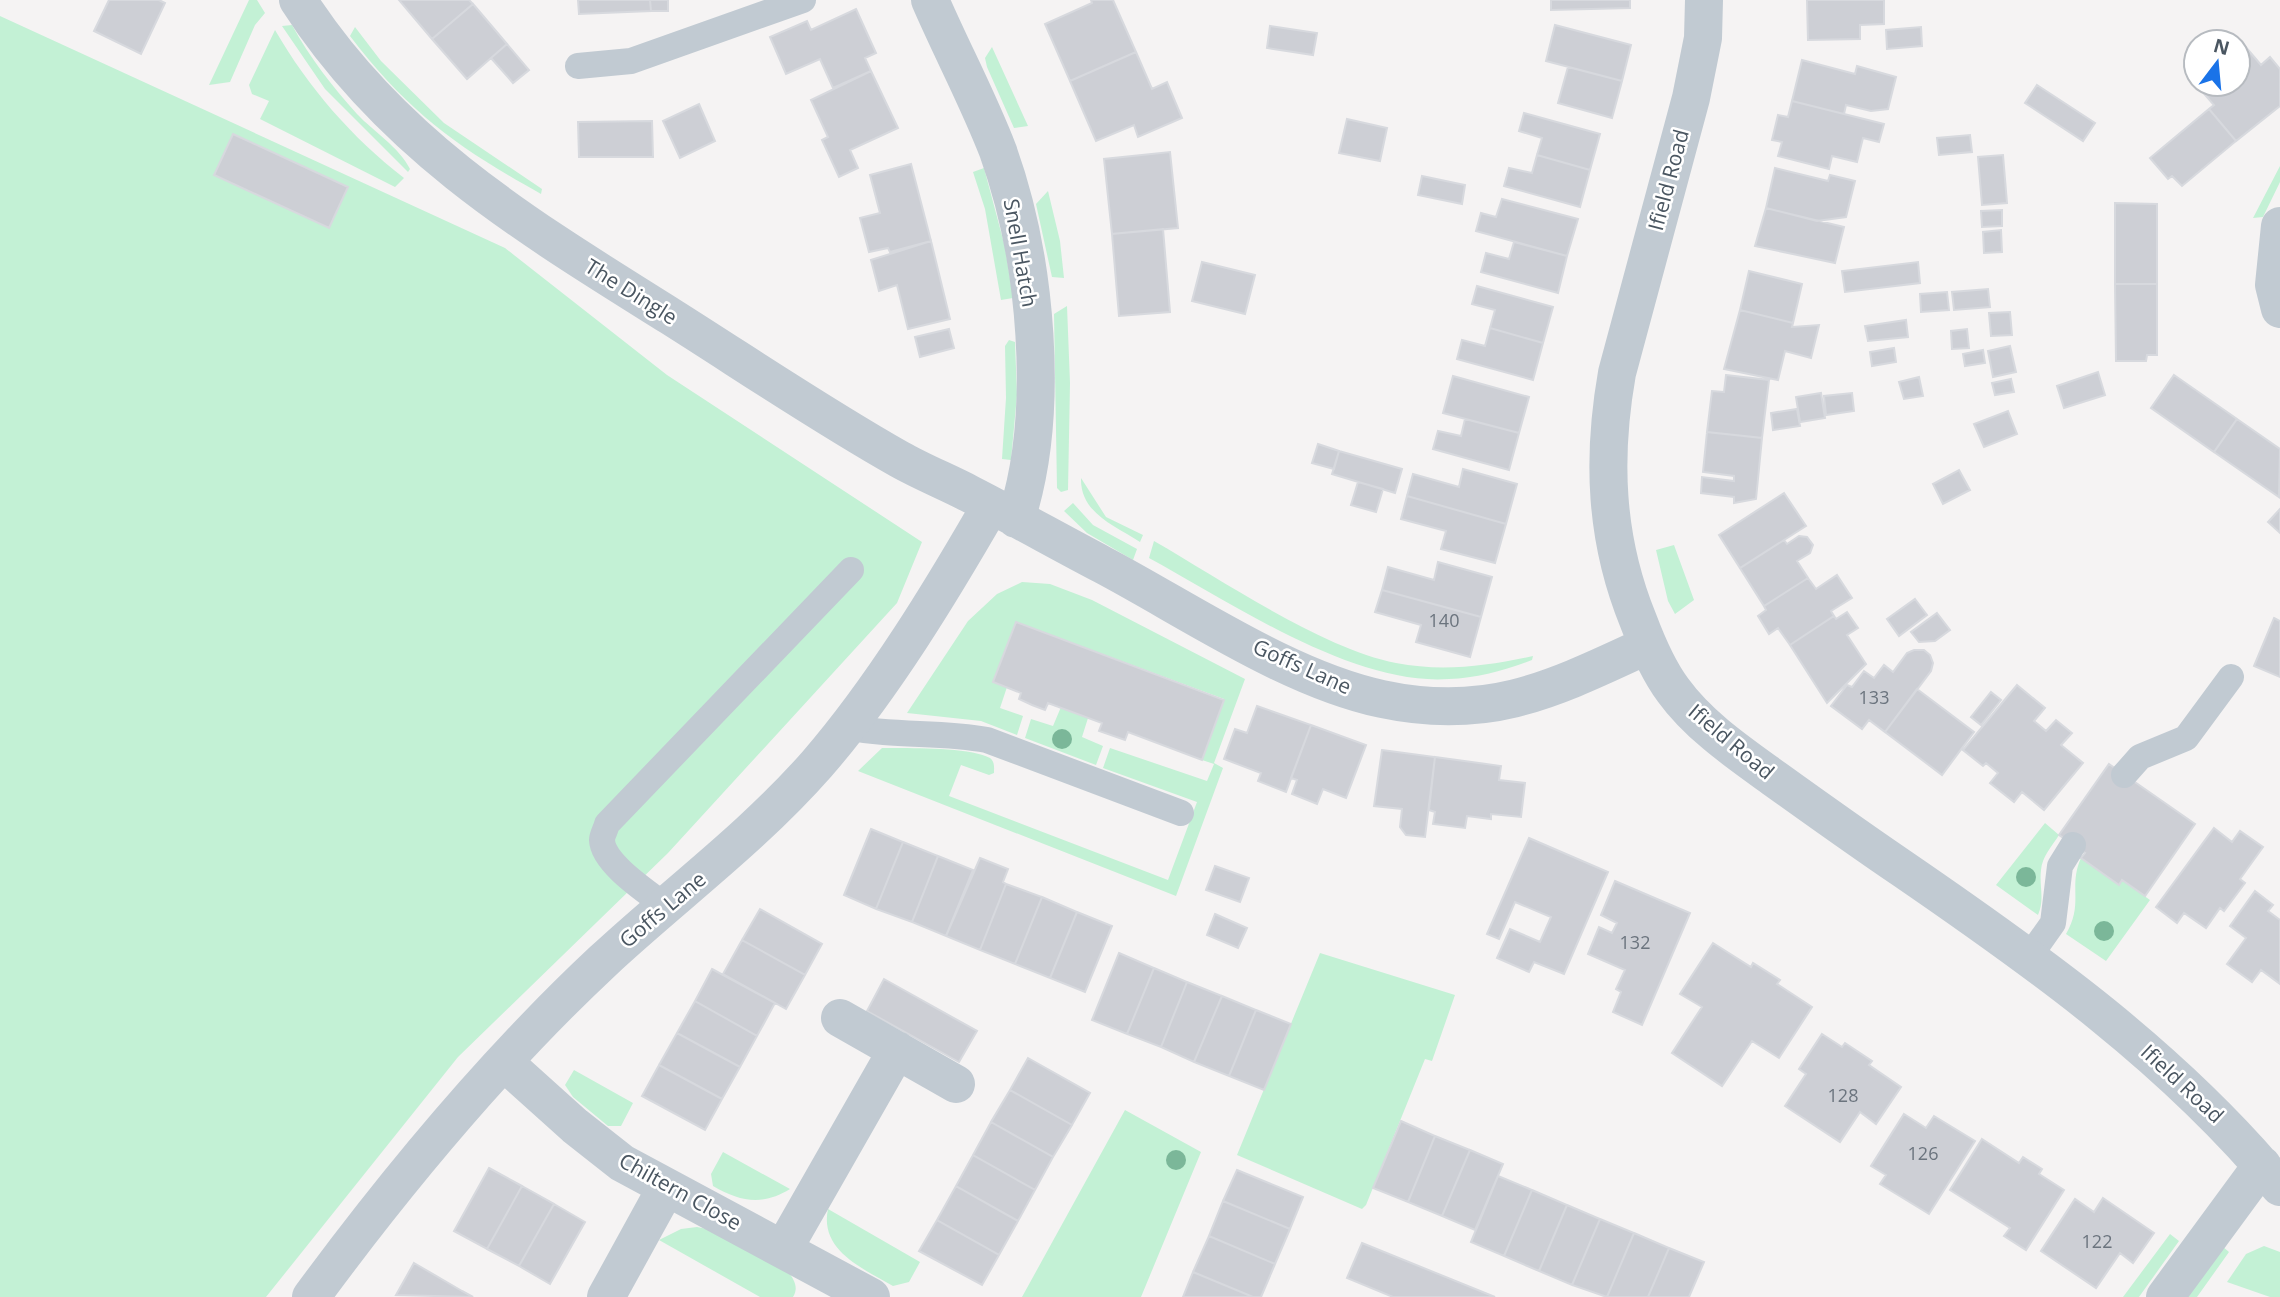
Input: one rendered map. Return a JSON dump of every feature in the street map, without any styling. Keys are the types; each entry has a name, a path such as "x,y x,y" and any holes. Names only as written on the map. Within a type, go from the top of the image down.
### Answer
{"street":[{"name":"The Dingle","path":"298,0 326,42 398,122 451,170 536,232 900,460 1004,512"},
{"name":"Snell Hatch","path":"930,0 998,152 1022,248 1033,336 1034,422 1031,460 1004,512"},
{"name":"Ifield Road","path":"1704,0 1703,38 1691,98 1624,345 1609,419 1606,467 1611,524 1622,582 1648,645 1673,690 1706,726 1826,817 2029,957 2112,1020 2177,1076 2271,1176"},
{"path":"2280,226 2274,285 2280,309"},
{"name":"Goffs Lane","path":"311,1297 419,1161 505,1063 603,961 764,821 848,727 955,568 1004,512 1266,654 1334,685 1382,699 1457,708 1510,702 1555,688 1648,645"},
{"path":"840,1018 956,1084"},
{"path":"784,1248 897,1050"},
{"name":"Chiltern Close","path":"505,1063 575,1126 622,1163 871,1297"},
{"path":"2165,1297 2271,1176"},
{"path":"606,1297 666,1188"}],"lane":[{"path":"579,66 607,65 641,58 803,0"},
{"path":"667,907 625,874 606,852 602,839 607,824 851,570"},
{"path":"2124,775 2140,757 2186,738 2231,677"},
{"path":"848,727 881,734 953,734 987,740 1181,813"},
{"path":"2029,957 2053,923 2060,866 2073,845"}],"green space":[{"path":"249,0 257,0 265,13 255,25 230,82 209,85"},
{"path":"0,16 505,248 667,375 922,542 897,603 668,853 458,1057 266,1297 0,1297"},
{"path":"292,25 330,82 357,114 399,154 410,169 408,172 325,89 282,26"},
{"path":"355,27 381,61 444,123 542,189 541,194 459,144 414,107 393,87 350,36"},
{"path":"275,30 302,72 332,110 367,146 404,178 395,187 260,119 269,101 252,94 249,85"},
{"path":"992,47 1028,126 1014,128 987,67 985,58"},
{"path":"2280,166 2280,182 2263,217 2253,218"},
{"path":"984,168 1005,247 1013,298 1001,300 985,209 973,172"},
{"path":"1048,191 1060,241 1064,278 1052,277 1036,204"},
{"path":"1067,306 1070,383 1068,490 1061,492 1057,488 1054,314"},
{"path":"1009,340 1015,342 1017,395 1011,460 1002,459 1006,398 1005,346"},
{"path":"1081,478 1106,517 1143,535 1140,542 1110,524 1092,509 1082,490"},
{"path":"1073,503 1093,525 1137,549 1133,560 1087,533 1064,511"},
{"path":"1154,541 1272,611 1336,643 1367,655 1396,663 1430,667 1482,665 1533,656 1532,660 1491,673 1449,679 1412,678 1373,669 1334,656 1294,638 1149,558"},
{"path":"1674,545 1694,600 1675,614 1668,601 1656,550"},
{"path":"1022,582 1050,584 1092,600 1245,679 1214,763 1223,768 1176,896 858,771 882,748 938,749 981,754 992,760 994,773 989,775 961,765 949,796 1168,880 1197,802 1103,768 1110,748 1207,781 1214,764 1202,760 1224,699 1016,622 993,682 1007,687 1000,708 1023,716 1017,735 981,721 907,713 968,621 997,594"},
{"path":"1061,707 1088,718 1082,737 1103,746 1096,765 1025,738 1031,719 1053,726"},
{"path":"2045,823 2059,835 2043,861 2038,915 1996,885"},
{"path":"2081,858 2119,885 2122,880 2150,900 2106,961 2066,934 2074,913 2077,868"},
{"path":"1320,953 1455,995 1432,1061 1425,1059 1366,1205 1362,1209 1237,1155"},
{"path":"574,1070 633,1103 621,1126 608,1126 573,1097 565,1085"},
{"path":"1125,1110 1201,1152 1141,1297 1022,1297"},
{"path":"723,1152 790,1189 770,1198 752,1200 733,1196 713,1186 711,1174"},
{"path":"828,1209 920,1262 909,1282 893,1286 846,1257 830,1236 827,1224"},
{"path":"697,1227 712,1230 788,1271 796,1287 793,1297 760,1297 659,1240 681,1229"},
{"path":"2170,1234 2179,1241 2139,1297 2123,1297"},
{"path":"2222,1246 2229,1252 2197,1297 2184,1297"},
{"path":"2264,1246 2280,1252 2280,1297 2270,1297 2227,1282 2246,1254"}],"building":[{"path":"109,0 159,0 165,3 141,54 94,31"},
{"path":"399,0 469,0 473,4 432,39"},
{"path":"578,0 650,0 651,11 579,14"},
{"path":"650,0 668,0 668,11 651,11"},
{"path":"1091,0 1113,0 1136,52 1070,81 1045,24 1092,3"},
{"path":"1551,0 1630,0 1630,8 1551,10"},
{"path":"1807,0 1884,0 1884,24 1860,25 1860,39 1808,40"},
{"path":"473,4 507,44 467,79 432,39"},
{"path":"856,9 876,53 865,58 871,71 833,88 820,59 786,74 770,37 807,21 811,30"},
{"path":"1555,25 1631,45 1622,81 1546,61"},
{"path":"1270,26 1317,33 1313,55 1267,48"},
{"path":"1921,27 1922,46 1887,49 1886,30"},
{"path":"507,44 529,70 513,83 491,58"},
{"path":"1136,52 1152,89 1167,82 1182,118 1138,137 1134,125 1096,141 1070,81"},
{"path":"2252,54 2261,65 2270,57 2280,69 2280,106 2236,141 2209,109 2214,105 2208,98 2252,98"},
{"path":"1802,60 1855,74 1857,66 1896,77 1888,109 1871,111 1846,105 1844,114 1792,101"},
{"path":"1568,67 1622,81 1612,118 1558,103"},
{"path":"871,71 898,128 850,150 858,168 839,177 822,140 828,137 811,100"},
{"path":"2037,85 2095,123 2083,141 2025,103"},
{"path":"1792,101 1884,124 1879,142 1863,138 1857,162 1832,156 1829,169 1778,156 1782,142 1772,140 1778,115 1788,117"},
{"path":"699,104 715,141 680,158 663,121"},
{"path":"2209,109 2236,141 2182,186 2172,176 2168,179 2150,158"},
{"path":"1524,113 1600,134 1590,170 1537,155 1542,138 1519,131"},
{"path":"1347,119 1387,128 1380,161 1339,153"},
{"path":"652,121 653,157 579,157 578,122"},
{"path":"233,134 348,187 329,228 214,175"},
{"path":"1970,135 1972,152 1939,155 1937,138"},
{"path":"1170,152 1178,228 1112,234 1104,159"},
{"path":"1537,155 1590,170 1580,207 1504,186 1509,168 1532,173"},
{"path":"2003,155 2007,203 1982,205 1978,157"},
{"path":"911,164 931,241 890,252 888,248 869,252 860,218 880,213 870,175"},
{"path":"1775,168 1828,181 1830,175 1855,181 1846,217 1817,221 1766,208"},
{"path":"1422,176 1465,185 1462,204 1418,195"},
{"path":"1502,199 1578,219 1567,256 1476,231 1481,213 1496,217"},
{"path":"2115,203 2157,204 2157,284 2115,284"},
{"path":"1766,208 1844,227 1835,263 1755,246"},
{"path":"2002,210 2002,226 1982,227 1981,211"},
{"path":"1163,229 1170,312 1119,316 1112,234"},
{"path":"2001,230 2002,252 1984,253 1983,232"},
{"path":"931,241 950,319 908,329 897,285 879,291 871,260"},
{"path":"1514,242 1567,256 1558,293 1481,272 1486,253 1509,259"},
{"path":"1202,262 1255,275 1245,314 1192,301"},
{"path":"1918,262 1920,283 1845,292 1842,271"},
{"path":"1749,271 1802,284 1793,323 1740,310"},
{"path":"2115,284 2157,284 2157,355 2147,355 2146,361 2116,361"},
{"path":"1477,286 1553,307 1543,343 1490,328 1495,310 1472,304"},
{"path":"1988,289 1990,307 1954,310 1952,292"},
{"path":"1947,292 1949,310 1921,312 1920,294"},
{"path":"1740,310 1793,323 1792,327 1819,325 1811,358 1785,351 1778,380 1724,369"},
{"path":"2010,312 2012,335 1991,336 1989,313"},
{"path":"1906,320 1908,337 1868,341 1865,326"},
{"path":"1490,328 1543,343 1533,380 1457,359 1462,340 1485,346"},
{"path":"949,329 954,348 920,357 915,337"},
{"path":"1967,329 1969,348 1952,349 1951,331"},
{"path":"2010,346 2016,372 1993,377 1988,351"},
{"path":"1894,348 1896,362 1872,366 1870,352"},
{"path":"1983,350 1985,363 1965,366 1963,354"},
{"path":"2098,372 2105,395 2064,408 2057,386"},
{"path":"1726,375 1769,380 1762,438 1707,432 1712,391 1724,392"},
{"path":"2174,375 2237,419 2214,452 2151,408"},
{"path":"1453,376 1529,397 1519,433 1443,413"},
{"path":"1919,377 1923,396 1904,399 1899,382"},
{"path":"2011,379 2014,392 1995,395 1992,383"},
{"path":"1821,393 1825,418 1800,422 1796,397"},
{"path":"1852,393 1854,411 1826,415 1824,396"},
{"path":"1797,409 1800,426 1773,430 1771,413"},
{"path":"2008,411 2017,434 1984,447 1974,424"},
{"path":"1465,419 1519,433 1509,470 1433,449 1438,431 1461,436"},
{"path":"2237,419 2280,449 2279,497 2214,452"},
{"path":"1707,432 1762,438 1756,499 1734,503 1734,497 1701,493 1702,477 1734,481 1734,476 1703,472"},
{"path":"1318,444 1339,451 1334,469 1312,463"},
{"path":"1339,451 1402,469 1395,493 1332,474"},
{"path":"1463,469 1517,484 1506,524 1407,496 1413,474 1459,487"},
{"path":"1959,470 1970,490 1943,504 1933,484"},
{"path":"1358,482 1383,489 1376,512 1351,505"},
{"path":"1784,493 1806,526 1740,568 1719,535"},
{"path":"1407,496 1506,524 1495,563 1441,549 1446,531 1401,519"},
{"path":"2280,509 2280,533 2268,522"},
{"path":"1799,536 1807,537 1813,545 1810,553 1797,561 1808,578 1764,606 1740,568 1784,540 1787,544"},
{"path":"1438,562 1492,577 1481,617 1382,590 1388,567 1434,580"},
{"path":"1837,575 1852,598 1831,611 1834,616 1790,645 1778,628 1769,634 1758,616 1766,610 1764,606 1808,578 1816,589"},
{"path":"1382,590 1481,617 1470,657 1416,642 1421,625 1375,612"},
{"path":"1915,599 1927,615 1899,636 1887,619"},
{"path":"1847,612 1858,628 1847,635 1866,664 1827,703 1790,645 1834,616 1836,619"},
{"path":"1937,613 1950,630 1935,641 1919,642 1911,632"},
{"path":"2274,618 2280,621 2280,677 2254,666"},
{"path":"1016,622 1224,700 1202,760 1128,732 1125,740 1099,731 1102,723 1048,703 1045,710 1019,699 1021,693 993,682"},
{"path":"1924,650 1930,655 1933,663 1931,671 1885,732 1869,720 1862,729 1831,706 1847,685 1852,687 1864,671 1874,678 1884,665 1893,672 1907,653"},
{"path":"2017,685 2045,708 2034,721 2046,731 2056,720 2072,733 2061,745 2083,763 2044,810 2022,792 2014,802 1990,783 1998,773 1986,763 1983,766 1963,750"},
{"path":"1917,689 1974,732 1942,775 1885,732"},
{"path":"1991,692 2001,700 1981,725 1971,717"},
{"path":"1257,706 1311,725 1286,792 1258,781 1261,773 1224,759 1235,729 1247,733"},
{"path":"1311,725 1366,745 1346,798 1323,789 1317,804 1292,794 1297,780 1291,778"},
{"path":"1382,750 1435,757 1425,837 1406,835 1400,827 1402,809 1374,806"},
{"path":"1435,757 1501,766 1499,780 1525,783 1521,817 1491,814 1491,819 1467,816 1465,828 1433,824 1435,812 1429,810"},
{"path":"2109,764 2195,824 2145,896 2122,880 2119,885 2081,858 2085,853 2059,835"},
{"path":"2214,828 2232,842 2240,831 2263,847 2240,879 2245,883 2224,911 2220,908 2206,928 2184,913 2177,923 2156,907"},
{"path":"871,829 903,842 876,909 844,895"},
{"path":"1529,838 1608,872 1564,974 1534,962 1529,972 1497,958 1510,929 1540,942 1551,917 1515,902 1499,939 1487,934"},
{"path":"903,842 938,856 912,922 876,909"},
{"path":"938,856 973,870 946,936 912,922"},
{"path":"980,858 1008,869 1003,882 1006,884 980,950 946,936"},
{"path":"1215,866 1249,878 1240,902 1206,890"},
{"path":"1615,881 1690,913 1642,1025 1613,1012 1621,992 1616,989 1625,970 1588,954 1599,927 1612,933 1617,923 1601,915"},
{"path":"1006,884 1042,897 1015,964 980,950"},
{"path":"2255,891 2273,905 2268,911 2280,920 2280,984 2261,970 2252,982 2227,964 2246,938 2230,926"},
{"path":"1042,897 1077,912 1050,978 1015,964"},
{"path":"760,909 822,944 805,975 742,940"},
{"path":"1077,912 1112,926 1085,992 1050,978"},
{"path":"1215,914 1247,928 1238,948 1207,935"},
{"path":"742,940 805,975 786,1009 723,974"},
{"path":"1713,943 1751,967 1753,963 1780,980 1777,984 1812,1007 1779,1058 1752,1041 1722,1086 1672,1053 1702,1007 1680,994"},
{"path":"1119,953 1154,968 1127,1034 1092,1020"},
{"path":"1154,968 1187,982 1161,1047 1127,1034"},
{"path":"712,969 775,1003 757,1036 695,1001"},
{"path":"884,979 977,1031 959,1062 867,1011"},
{"path":"1187,982 1222,996 1194,1062 1161,1047"},
{"path":"1222,996 1256,1010 1229,1076 1194,1062"},
{"path":"695,1001 757,1036 740,1067 677,1033"},
{"path":"1256,1010 1291,1024 1264,1090 1229,1076"},
{"path":"677,1033 740,1067 722,1099 659,1065"},
{"path":"1822,1034 1842,1047 1845,1043 1872,1061 1869,1065 1901,1087 1876,1124 1860,1112 1840,1142 1785,1106 1806,1074 1799,1069"},
{"path":"1028,1058 1090,1093 1072,1125 1010,1090"},
{"path":"659,1065 722,1099 705,1130 642,1096"},
{"path":"1010,1090 1072,1125 1053,1157 991,1122"},
{"path":"1904,1114 1926,1128 1934,1116 1975,1141 1929,1214 1880,1184 1886,1175 1871,1166"},
{"path":"1401,1121 1435,1136 1408,1202 1373,1188"},
{"path":"991,1122 1053,1157 1035,1190 973,1155"},
{"path":"1435,1136 1470,1150 1442,1216 1408,1202"},
{"path":"1982,1139 2019,1163 2023,1157 2042,1169 2039,1174 2064,1190 2026,1250 2004,1236 2010,1228 1950,1190"},
{"path":"1470,1150 1503,1164 1475,1230 1442,1216"},
{"path":"973,1155 1035,1190 1018,1221 956,1186"},
{"path":"489,1168 522,1186 487,1249 454,1231"},
{"path":"1237,1170 1303,1197 1290,1229 1223,1201"},
{"path":"1498,1176 1532,1190 1504,1256 1471,1242"},
{"path":"522,1186 554,1204 519,1266 487,1249"},
{"path":"956,1186 1018,1221 999,1255 937,1220"},
{"path":"1532,1190 1567,1205 1539,1271 1504,1256"},
{"path":"2103,1198 2154,1233 2133,1263 2120,1253 2096,1288 2041,1251 2075,1199 2094,1212"},
{"path":"1223,1201 1290,1229 1275,1264 1209,1236"},
{"path":"554,1204 585,1222 550,1284 519,1266"},
{"path":"1567,1205 1600,1219 1572,1285 1539,1271"},
{"path":"1600,1219 1634,1233 1607,1297 1572,1285"},
{"path":"937,1220 999,1255 982,1285 919,1251"},
{"path":"1634,1233 1669,1248 1648,1297 1607,1297"},
{"path":"1209,1236 1275,1264 1261,1297 1253,1297 1193,1272"},
{"path":"1362,1243 1495,1297 1393,1297 1347,1278"},
{"path":"1669,1248 1704,1262 1689,1297 1648,1297"},
{"path":"414,1263 462,1291 473,1297 396,1295"},
{"path":"1193,1272 1253,1297 1183,1297"}]}
